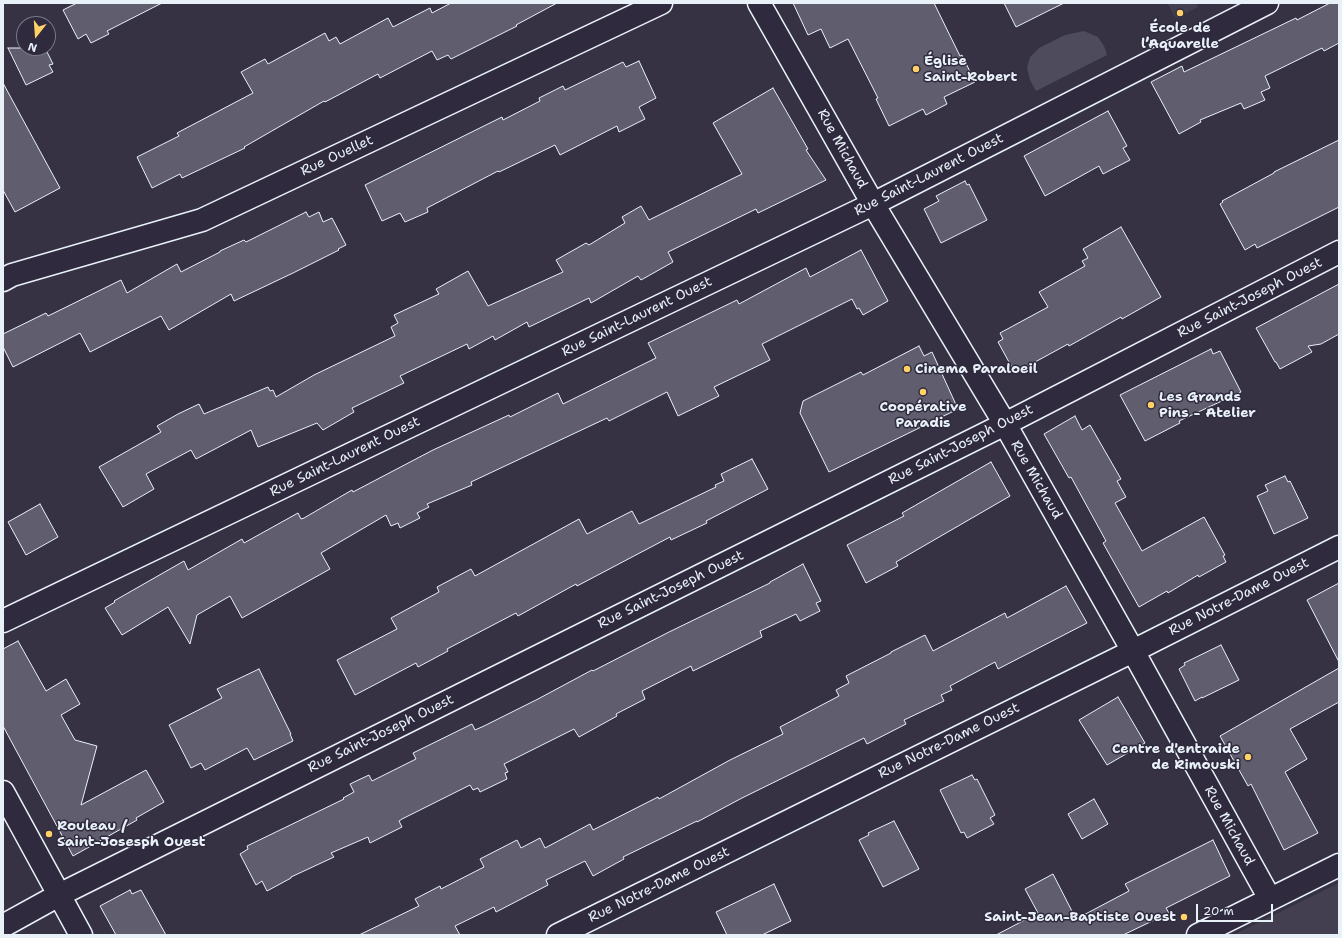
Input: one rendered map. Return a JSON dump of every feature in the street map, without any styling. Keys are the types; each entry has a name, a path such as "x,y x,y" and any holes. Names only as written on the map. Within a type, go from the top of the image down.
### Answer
{"street":[{"name":"Rue Ouellet","path":"3,280 12,275 202,220 661,3"},
{"name":"Rue Michaud","path":"759,3 873,204 1005,424 1133,650 1270,899"},
{"name":"Rue Saint-Laurent Ouest","path":"3,621 873,204 1267,3"},
{"name":"Rue Saint-Joseph Ouest","path":"3,926 59,895 1005,424 1339,252"},
{"name":"Rue Notre-Dame Ouest","path":"558,935 1133,650 1339,546"},
{"path":"3,792 81,935"},
{"path":"1198,935 1339,865"}],"shaded area":[{"name":"École de l’Aquarelle","path":"1167,3 1196,3 1198,7 1176,18"},
{"path":"1084,31 1098,37 1104,46 1107,55 1036,91 1030,80 1027,68 1030,57 1039,48 1065,35"},
{"path":"1339,883 1339,935 1233,935"}],"building":[{"path":"77,3 162,3 107,31 109,34 91,43 86,34 78,39 63,10"},
{"path":"451,3 557,3 516,25 517,26 451,59 448,55 437,60 432,51 380,78 378,74 325,102 324,101 244,147 245,148 182,178 180,174 152,188 137,157 179,136 177,133 253,93 241,72 265,59 268,64 325,33 329,41 336,37 340,44 388,18 393,27 430,8 432,13"},
{"name":"Église Saint-Robert","path":"793,3 934,3 960,56 962,55 975,82 944,97 947,104 926,115 923,109 889,126 876,99 878,98 848,39 830,48 821,29 808,35"},
{"path":"1004,3 1064,3 1016,27"},
{"path":"1330,3 1339,3 1339,43 1324,51 1322,48 1265,76 1270,88 1261,92 1265,100 1244,109 1241,103 1200,120 1201,122 1179,134 1151,82 1182,66 1184,72 1296,18 1297,20"},
{"path":"8,48 16,48 16,56 49,56 53,64 49,65 53,72 26,85"},
{"path":"639,61 656,98 639,107 645,119 619,132 617,126 560,155 555,145 499,172 498,171 427,208 428,212 405,222 400,213 382,221 365,185 502,117 503,120 540,101 539,98 563,86 565,90 623,62 626,67"},
{"path":"3,83 60,188 15,212 3,190"},
{"path":"773,88 808,149 806,150 826,180 758,213 756,209 668,252 673,262 641,280 638,276 591,303 589,298 529,327 527,322 495,340 493,336 469,349 467,344 400,376 404,383 352,408 354,412 323,430 317,423 258,447 251,430 196,459 191,450 146,474 154,489 123,507 99,467 161,432 157,426 178,414 199,404 204,414 268,387 270,391 273,390 276,397 314,375 395,336 391,327 398,323 394,315 439,294 436,289 468,271 488,306 563,272 556,260 586,243 589,245 625,223 622,217 641,206 649,220 742,174 713,123"},
{"path":"1108,111 1127,146 1123,148 1130,160 1103,174 1099,166 1045,196 1024,156"},
{"path":"1339,140 1339,207 1257,248 1255,244 1245,250 1220,204 1223,202 1222,201 1274,172"},
{"path":"965,181 967,185 969,184 987,220 941,243 924,209 939,201 936,196"},
{"path":"306,212 309,217 319,212 323,222 332,218 346,245 293,273 234,301 231,294 169,330 161,316 90,352 80,333 13,367 3,347 3,334 46,313 48,316 121,280 127,293 177,264 181,272 220,251 244,240 246,242"},
{"path":"1121,227 1161,297 1122,319 1121,317 1069,346 1068,344 1015,373 998,342 1003,339 1000,333 1048,307 1039,292 1085,266 1082,261 1088,258 1083,249"},
{"path":"861,250 888,301 863,315 859,308 857,309 852,299 762,344 770,360 714,387 719,396 678,416 667,392 609,421 607,418 471,482 472,485 427,504 429,507 417,513 420,518 400,528 398,523 391,526 386,515 321,553 330,569 242,618 230,596 197,615 190,644 168,607 122,635 105,608 115,602 114,601 184,561 188,570 242,539 244,543 298,513 301,519 304,518 352,490 353,492 433,450 509,415 510,417 558,393 563,404 656,358 648,343 737,300 739,304 806,268 810,277"},
{"path":"1339,284 1339,334 1321,344 1308,346 1312,352 1280,369 1256,328"},
{"path":"919,346 924,356 932,352 958,409 829,472 800,413 803,401 861,372 863,375"},
{"path":"1211,349 1213,354 1220,351 1241,392 1179,421 1180,423 1145,441 1120,395"},
{"path":"1075,416 1082,430 1090,425 1121,479 1117,481 1126,497 1115,503 1142,551 1204,517 1225,555 1223,556 1226,562 1199,577 1198,575 1168,593 1167,591 1139,607 1103,543 1106,541 1071,477 1069,478 1044,434"},
{"path":"752,459 768,489 706,521 707,523 671,540 670,537 577,586 576,584 518,616 516,613 447,649 448,651 418,667 416,663 355,695 337,660 397,629 391,618 439,592 437,587 471,569 475,576 579,519 587,534 632,511 639,524 716,487 715,485 724,481 721,474"},
{"path":"991,462 1010,496 896,562 898,566 866,583 847,545 904,516 902,513"},
{"path":"1285,476 1288,482 1290,481 1308,518 1274,534 1257,496 1268,491 1265,485"},
{"path":"40,504 58,537 26,555 8,522"},
{"path":"803,564 821,601 816,603 820,611 800,621 796,614 760,631 762,637 693,671 691,666 642,691 645,699 616,714 617,716 579,737 574,729 504,764 508,772 505,773 507,779 480,792 478,788 473,790 470,785 402,819 399,821 402,827 370,843 368,837 331,853 334,857 291,877 267,891 262,881 256,885 240,854 248,849 247,846 344,799 343,798 354,792 350,784 369,775 372,781 416,759 413,753 472,724 475,730 484,726 592,670 593,671 770,583"},
{"path":"1339,583 1339,662 1307,600"},
{"path":"1066,586 1087,623 998,669 995,662 950,686 952,690 941,695 944,701 904,720 906,724 867,744 864,738 742,798 697,822 623,857 624,859 593,876 585,861 546,880 548,885 496,912 494,907 455,926 460,935 359,935 419,906 415,899 440,886 441,889 484,867 480,859 517,840 521,848 540,838 545,848 590,824 593,830 658,797 659,799 730,760 783,734 780,727 839,696 836,690 849,683 846,676 925,635 933,651 1005,613 1007,618"},
{"path":"18,641 46,691 66,679 80,704 61,715 75,740 97,746 81,805 146,770 164,802 136,818 137,820 73,856 3,726 3,649"},
{"path":"1221,645 1239,680 1195,701 1179,669 1185,665 1184,663"},
{"path":"1339,668 1339,702 1290,729 1307,759 1285,772 1318,833 1284,850 1251,784 1248,786 1220,736"},
{"path":"259,669 293,741 254,760 247,748 205,770 201,763 191,768 169,725 222,698 217,689"},
{"path":"1118,697 1145,743 1107,765 1079,720"},
{"path":"972,775 975,780 977,779 995,815 990,818 994,824 967,838 964,832 961,833 940,790"},
{"path":"1094,799 1108,824 1082,839 1068,814"},
{"path":"894,821 919,869 883,887 859,840 869,835 868,833"},
{"path":"1213,840 1230,876 1166,908 1169,913 1123,935 996,935 1038,913 1025,889 1053,874 1076,919 1129,891 1125,884"},
{"path":"774,884 791,921 762,935 727,935 716,912"},
{"path":"130,890 132,894 141,890 166,935 116,935 100,906"}],"place":[{"name":"École de l’Aquarelle","path":"1180,13"},
{"name":"Église Saint-Robert","path":"916,69"},
{"name":"Cinema Paraloeil","path":"907,369"},
{"name":"Coopérative Paradis","path":"923,392"},
{"name":"Les Grands Pins - Atelier","path":"1151,405"},
{"name":"Centre d'entraide de Rimouski","path":"1248,757"},
{"name":"Rouleau / Saint-Josesph Ouest","path":"49,834"},
{"name":"Saint-Jean-Baptiste Ouest","path":"1184,917"}]}
